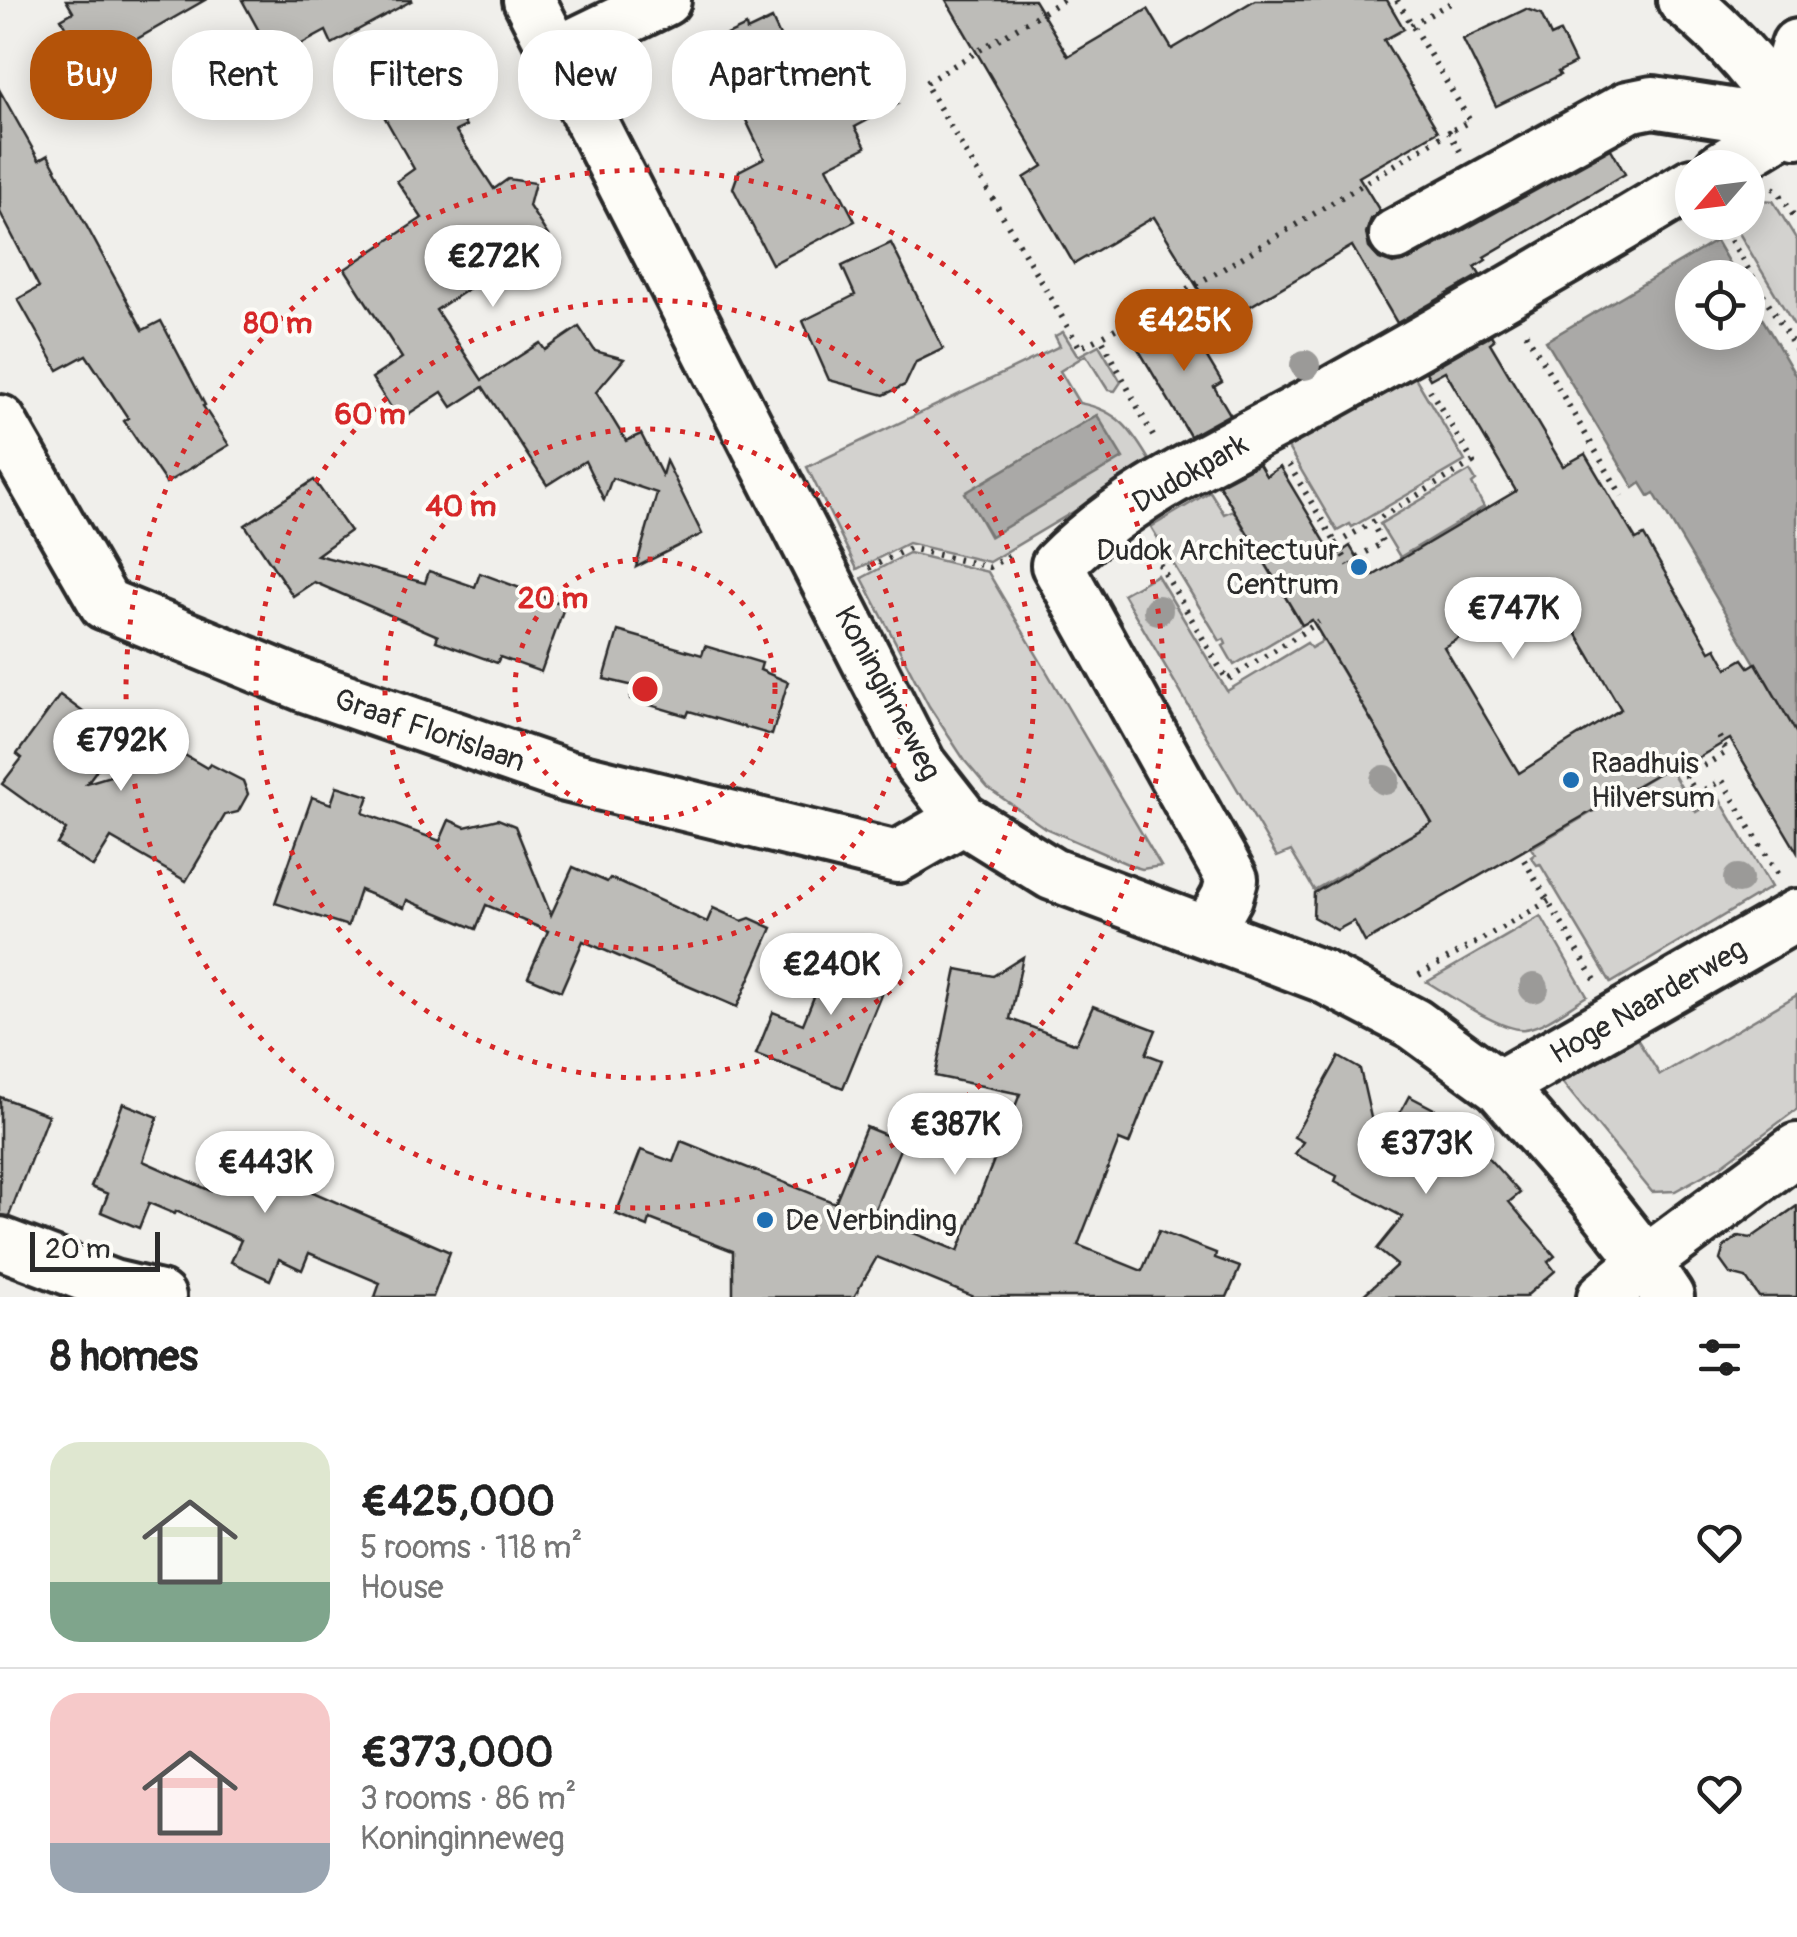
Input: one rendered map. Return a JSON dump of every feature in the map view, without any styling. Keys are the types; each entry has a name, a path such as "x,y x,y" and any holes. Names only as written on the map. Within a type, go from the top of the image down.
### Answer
{"street":[{"name":"Koninginneweg","path":"530,0 546,30"},
{"path":"603,30 665,0"},
{"path":"1683,0 1732,46 1790,120"},
{"path":"1790,120 1797,45"},
{"path":"1395,235 1628,107 1654,102 1790,120"},
{"name":"Koninginneweg","path":"593,120 920,764 963,819 1052,874 1322,976 1414,1024 1499,1086 1596,1198 1656,1280"},
{"path":"1746,150 1790,120"},
{"name":"Dudokpark","path":"1208,930 1232,880 1056,565 1087,534 1162,487 1675,194"},
{"name":"Graaf Florislaan","path":"0,420 105,604 302,686 566,776 897,857 963,819"},
{"name":"Hoge Naarderweg","path":"1499,1086 1791,902"},
{"path":"1603,1297 1656,1280 1797,1149"},
{"path":"0,1243 113,1286 160,1297"}],"path":[{"path":"1063,0 924,83 1080,348 1223,269 1470,121 1397,0"},
{"path":"1412,25 1456,0"},
{"path":"1448,132 1482,186"},
{"path":"1767,186 1778,191 1797,221"},
{"path":"1731,240 1797,351"},
{"path":"1100,337 1160,448"},
{"path":"1534,348 1622,496"},
{"path":"1336,544 1472,462 1407,350"},
{"path":"1282,454 1349,564"},
{"path":"1357,557 1383,542 1372,523"},
{"path":"1146,542 1227,680 1319,622"},
{"path":"831,587 909,548 989,567"},
{"path":"1719,738 1727,752 1686,776 1697,794 1722,780 1791,902"},
{"path":"1524,860 1596,982"},
{"path":"1405,983 1548,901"}],"shaded area":[{"path":"1765,200 1773,201 1797,240 1797,330 1765,276 1765,260 1755,260 1743,240 1765,240"},
{"path":"1716,241 1727,260 1684,260"},
{"path":"1675,265 1675,350 1765,350 1765,323 1797,378 1797,734 1654,493 1649,496 1641,483 1634,488 1546,341"},
{"path":"1063,332 1078,356 1099,345 1121,382 1115,391 1108,390 1086,355 1060,371 1079,403 1115,417 1152,465 989,562 908,543 857,569 807,467 1060,346 1055,336","holes":["1097,415 990,536 966,493"]},
{"path":"1412,372 1465,461 1352,527 1350,524 1337,531 1284,441"},
{"path":"1097,415 1123,458 991,536 965,493"},
{"path":"1470,471 1484,507 1400,557 1380,524"},
{"path":"1206,485 1224,514 1233,510 1302,625 1234,665 1223,646 1224,639 1220,641 1151,527 1208,493"},
{"path":"909,553 988,572 1161,866 1132,866 1045,828 988,788 965,761 929,706 862,578"},
{"path":"1157,575 1227,691 1307,643 1311,648 1321,642 1321,636 1432,823 1314,890 1291,851 1277,857 1123,594"},
{"path":"1669,767 1696,812 1719,798 1771,887 1611,983 1540,864 1531,857 1535,854 1531,848"},
{"path":"1541,916 1587,996 1549,1020 1515,1029 1476,1012 1427,982"},
{"path":"1797,995 1797,1109 1722,1165 1675,1191 1652,1192 1562,1082 1637,1039 1660,1075"}],"building":[{"path":"66,0 205,0 152,30 67,30 61,19 73,12"},
{"path":"242,0 413,0 358,30 333,30 332,44 326,31 313,38 313,30 258,30"},
{"path":"946,0 1034,0 1068,56 1148,9 1172,49 1255,0 1387,0 1404,29 1384,40 1438,131 1359,177 1380,211 1371,219 1366,233 1369,248 1379,259 1393,264 1409,260 1611,149 1625,174 1484,257 1486,260 1475,267 1480,275 1397,323 1352,246 1220,324 1154,217 1074,264 1024,178 1043,166"},
{"path":"1526,9 1541,14 1551,36 1560,32 1575,63 1558,72 1560,75 1496,106 1463,39"},
{"path":"772,19 777,30 749,30"},
{"path":"0,91 39,160 48,155 143,330 161,321 203,406 229,445 166,483 86,355 58,370 18,299 39,287 0,212"},
{"path":"386,120 463,120 466,126 456,131 494,189 508,179 535,183 529,206 549,237 539,243 534,270 511,285 483,279 436,310 482,380 540,343 545,350 579,327 595,351 624,359 596,392 626,441 641,434 662,475 666,461 702,534 636,567 657,493 612,478 604,500 585,461 547,485 483,387 452,407 442,392 399,420 372,378 402,358 345,269 422,218 397,181 414,169"},
{"path":"746,120 868,120 855,127 866,147 827,167 855,221 772,264 733,188 739,171 764,158"},
{"path":"891,243 943,349 916,362 905,385 884,395 829,380 803,321 855,295 842,266"},
{"path":"1181,314 1222,382 1214,387 1230,414 1190,436 1134,342"},
{"path":"1491,335 1494,340 1490,343 1563,466 1585,454 1636,540 1644,536 1710,651 1716,648 1727,668 1743,659 1749,667 1756,663 1797,734 1797,852 1730,739 1694,760 1691,754 1365,942 1354,921 1337,930 1313,917 1314,893 1432,823 1312,620 1302,625 1219,485 1259,464 1266,476 1280,467 1334,557 1350,546 1369,578 1516,491 1445,371 1430,379 1426,372","holes":["1548,585 1621,709 1519,773 1444,647"]},
{"path":"314,480 350,531 317,555 425,583 429,571 475,587 480,573 565,605 541,672 500,657 497,663 436,641 438,636 314,582 293,596 245,525"},
{"path":"618,631 702,655 705,646 762,663 760,670 788,682 772,735 630,699 634,686 604,679"},
{"path":"60,695 122,736 87,783 183,754 243,781 248,794 238,812 225,815 186,881 111,838 93,867 57,844 66,830 2,784 22,758 17,754"},
{"path":"337,786 369,796 363,813 440,841 449,820 465,827 498,819 515,826 551,915 573,867 607,882 610,878 707,922 713,908 742,921 750,918 772,928 737,1007 583,941 561,991 528,977 548,931 486,905 476,929 407,900 404,908 360,890 348,926 275,903 312,797 331,804"},
{"path":"837,940 894,963 843,1088 756,1054 773,1012 803,1024"},
{"path":"1023,957 1010,1019 1076,1044 1093,1006 1156,1030 1146,1054 1162,1060 1129,1144 1119,1140 1078,1245 1142,1271 1159,1231 1216,1253 1215,1258 1240,1267 1227,1297 974,1297 877,1257 854,1297 733,1297 733,1251 650,1219 648,1227 616,1214 641,1150 673,1162 681,1141 835,1203 866,1127 903,1142 872,1216 958,1251 1020,1094 935,1076 957,969 993,976"},
{"path":"1339,1057 1360,1069 1379,1153 1409,1096 1453,1119 1520,1193 1509,1202 1555,1256 1548,1262 1555,1271 1525,1297 1361,1297 1397,1265 1377,1249 1403,1217 1335,1181 1337,1176 1295,1154 1303,1142 1294,1137"},
{"path":"0,1097 48,1115 9,1216 0,1215"},
{"path":"123,1103 158,1117 143,1161 211,1191 226,1154 450,1252 433,1297 375,1297 380,1283 309,1253 302,1270 279,1259 270,1280 231,1262 241,1240 176,1211 175,1214 149,1203 139,1228 101,1212 108,1194 91,1187"},
{"path":"1797,1206 1797,1297 1759,1297 1746,1278 1730,1274 1720,1260 1724,1247 1739,1236 1751,1238"}],"place":[{"name":"Dudok Architectuur Centrum","path":"1359,567"},
{"name":"Raadhuis Hilversum","path":"1571,780"},
{"name":"De Verbinding","path":"765,1220"}]}
